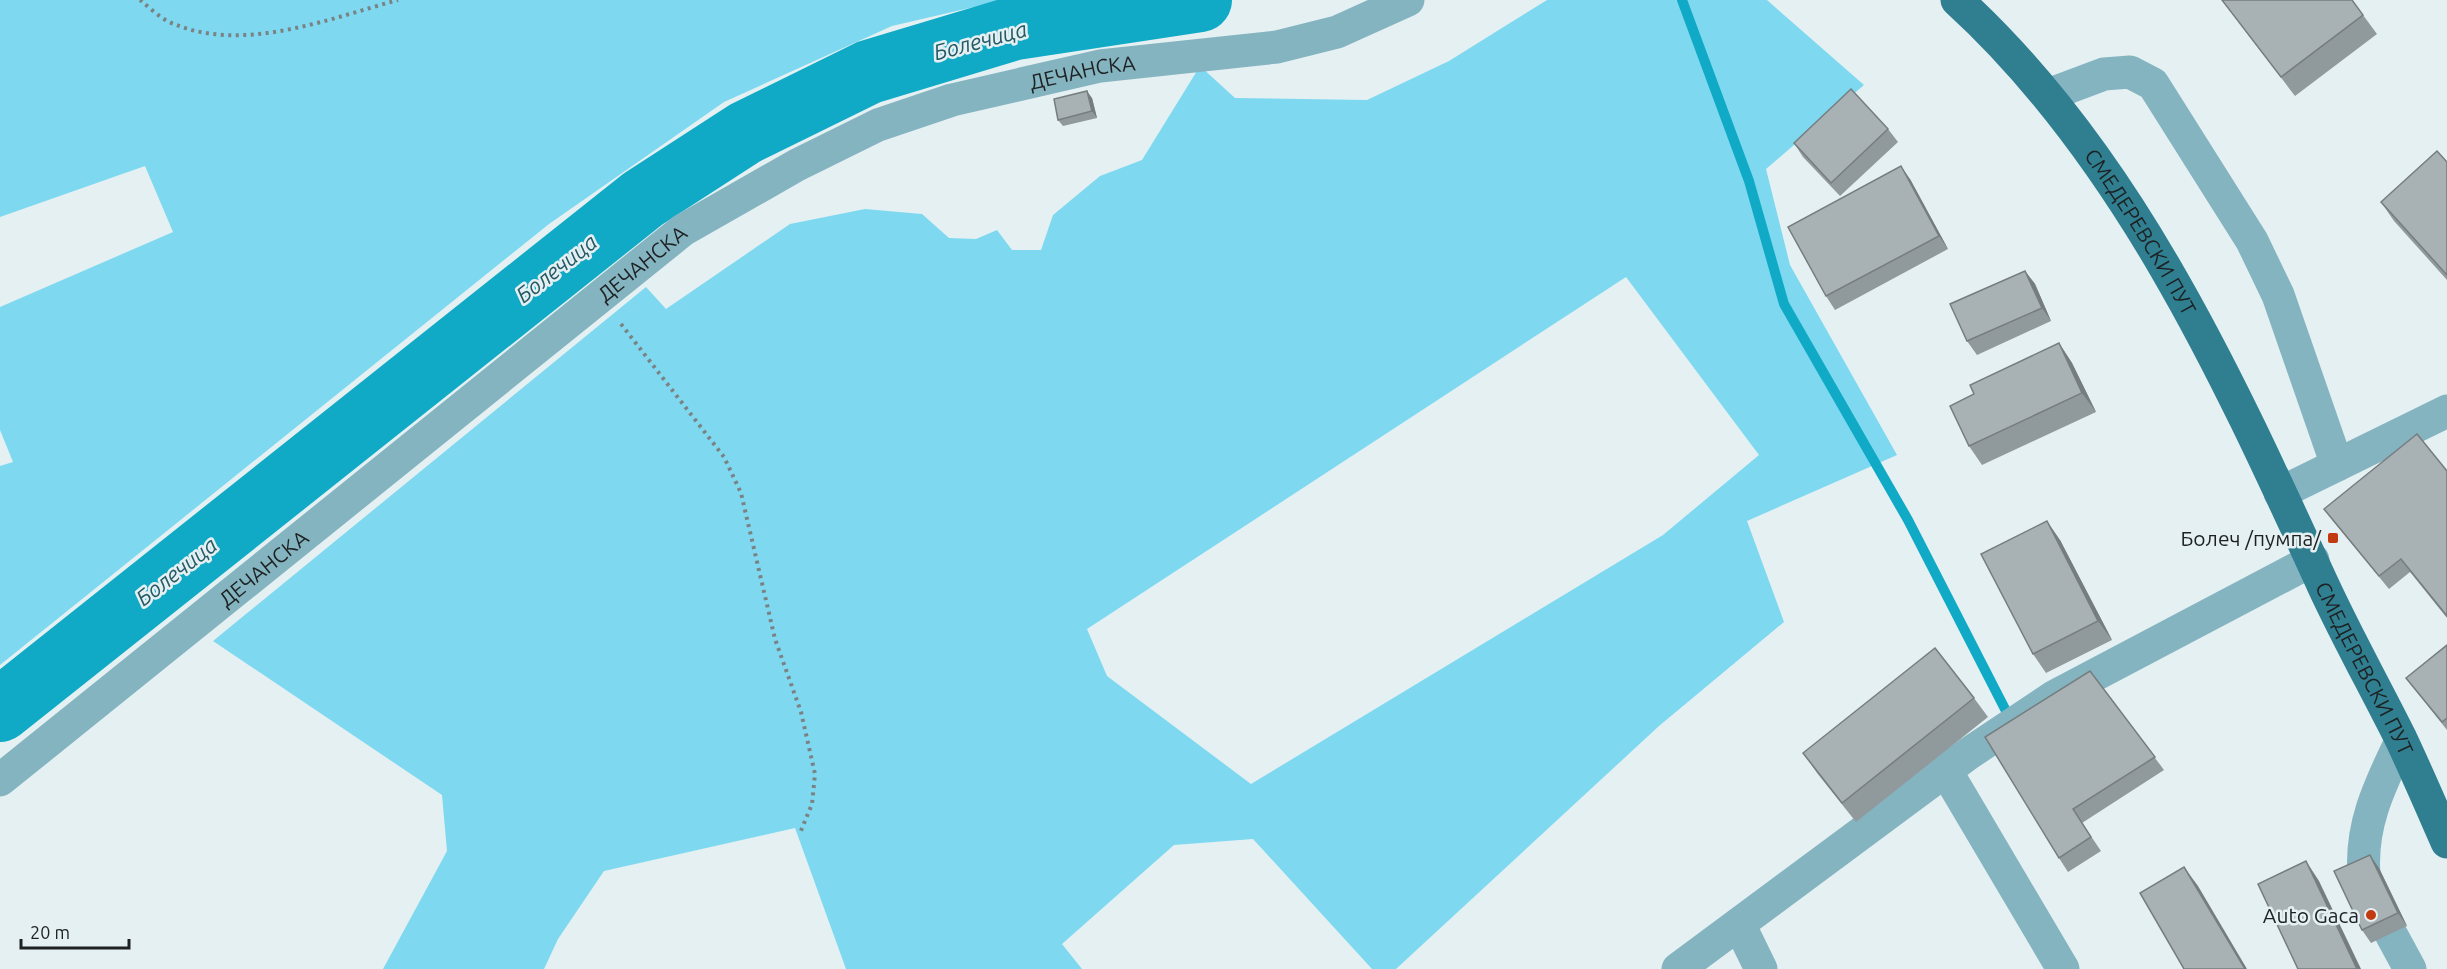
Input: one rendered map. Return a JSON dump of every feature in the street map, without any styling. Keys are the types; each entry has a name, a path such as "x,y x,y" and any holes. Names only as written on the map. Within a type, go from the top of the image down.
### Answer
{"main road":[{"name":"СМЕДЕРЕВСКИ ПУТ","path":"1957,0 2009,50 2048,95 2132,211 2156,252 2280,493 2402,741 2447,842"}],"street":[{"name":"ДЕЧАНСКА","path":"0,780 682,230 797,165 878,125 952,100 1100,66 1277,46 1337,32 1408,0"},
{"path":"2048,95 2104,74 2130,72 2154,84 2252,241 2270,277 2337,465"},
{"path":"2280,493 2447,411"},
{"path":"1678,969 1946,771 2055,696 2313,560"},
{"path":"2364,875 2364,836 2369,813 2402,741"},
{"path":"1946,771 2063,969"},
{"path":"1739,924 1761,969"},
{"path":"2391,934 2410,969"}],"path":[{"path":"140,0 171,24 201,33 271,34 398,0"},
{"path":"621,323 724,458 741,493 775,639 801,712 815,774 812,804 800,833"}],"shaded area":[{"path":"0,0 1004,0 892,26 724,102 549,224 0,665 0,466 13,462 0,430 0,307 173,232 145,166 0,217"},
{"path":"1547,0 1767,0 1864,85 1766,169 1790,265 1897,455 1747,521 1784,622 1659,726 1396,969 1372,969 1253,839 1174,845 1062,944 1082,969 846,969 795,828 604,871 558,939 544,969 383,969 447,851 442,795 213,641 646,287 666,309 790,224 865,209 922,214 949,238 976,239 997,230 1012,250 1041,250 1053,215 1100,176 1142,160 1200,66 1235,98 1367,100 1449,61","holes":["1626,277 1759,455 1663,535 1251,784 1107,676 1087,629"]}],"building":[{"path":"2222,0 2352,0 2363,15 2281,77"},
{"path":"1851,89 1888,129 1831,183 1794,143"},
{"path":"1087,91 1092,111 1058,120 1054,99"},
{"path":"2437,151 2447,162 2447,275 2381,202"},
{"path":"1901,166 1939,236 1826,296 1788,227"},
{"path":"2025,271 2042,308 1967,341 1950,304"},
{"path":"2059,343 2082,393 1969,446 1950,406 1974,394 1970,385"},
{"path":"2417,434 2447,471 2447,616 2401,559 2379,576 2324,509"},
{"path":"2047,521 2098,621 2033,654 1981,554"},
{"path":"2447,645 2447,718 2442,722 2406,678"},
{"path":"1935,648 1974,698 1842,803 1803,753"},
{"path":"2090,671 2155,757 2073,809 2091,837 2059,858 1985,737"},
{"path":"2370,855 2398,913 2362,930 2334,871"},
{"path":"2306,861 2357,969 2298,969 2258,884"},
{"path":"2184,867 2245,969 2184,969 2140,893"}],"waterway":[{"name":"Болечица","path":"0,710 643,199 745,133 869,72 1015,28 1200,0"},
{"path":"1682,0 1749,181 1784,304 1908,520 2005,709"}],"place":[{"name":"Болеч /пумпа/","path":"2333,538"},
{"name":"Auto Gaca","path":"2371,915"}]}
